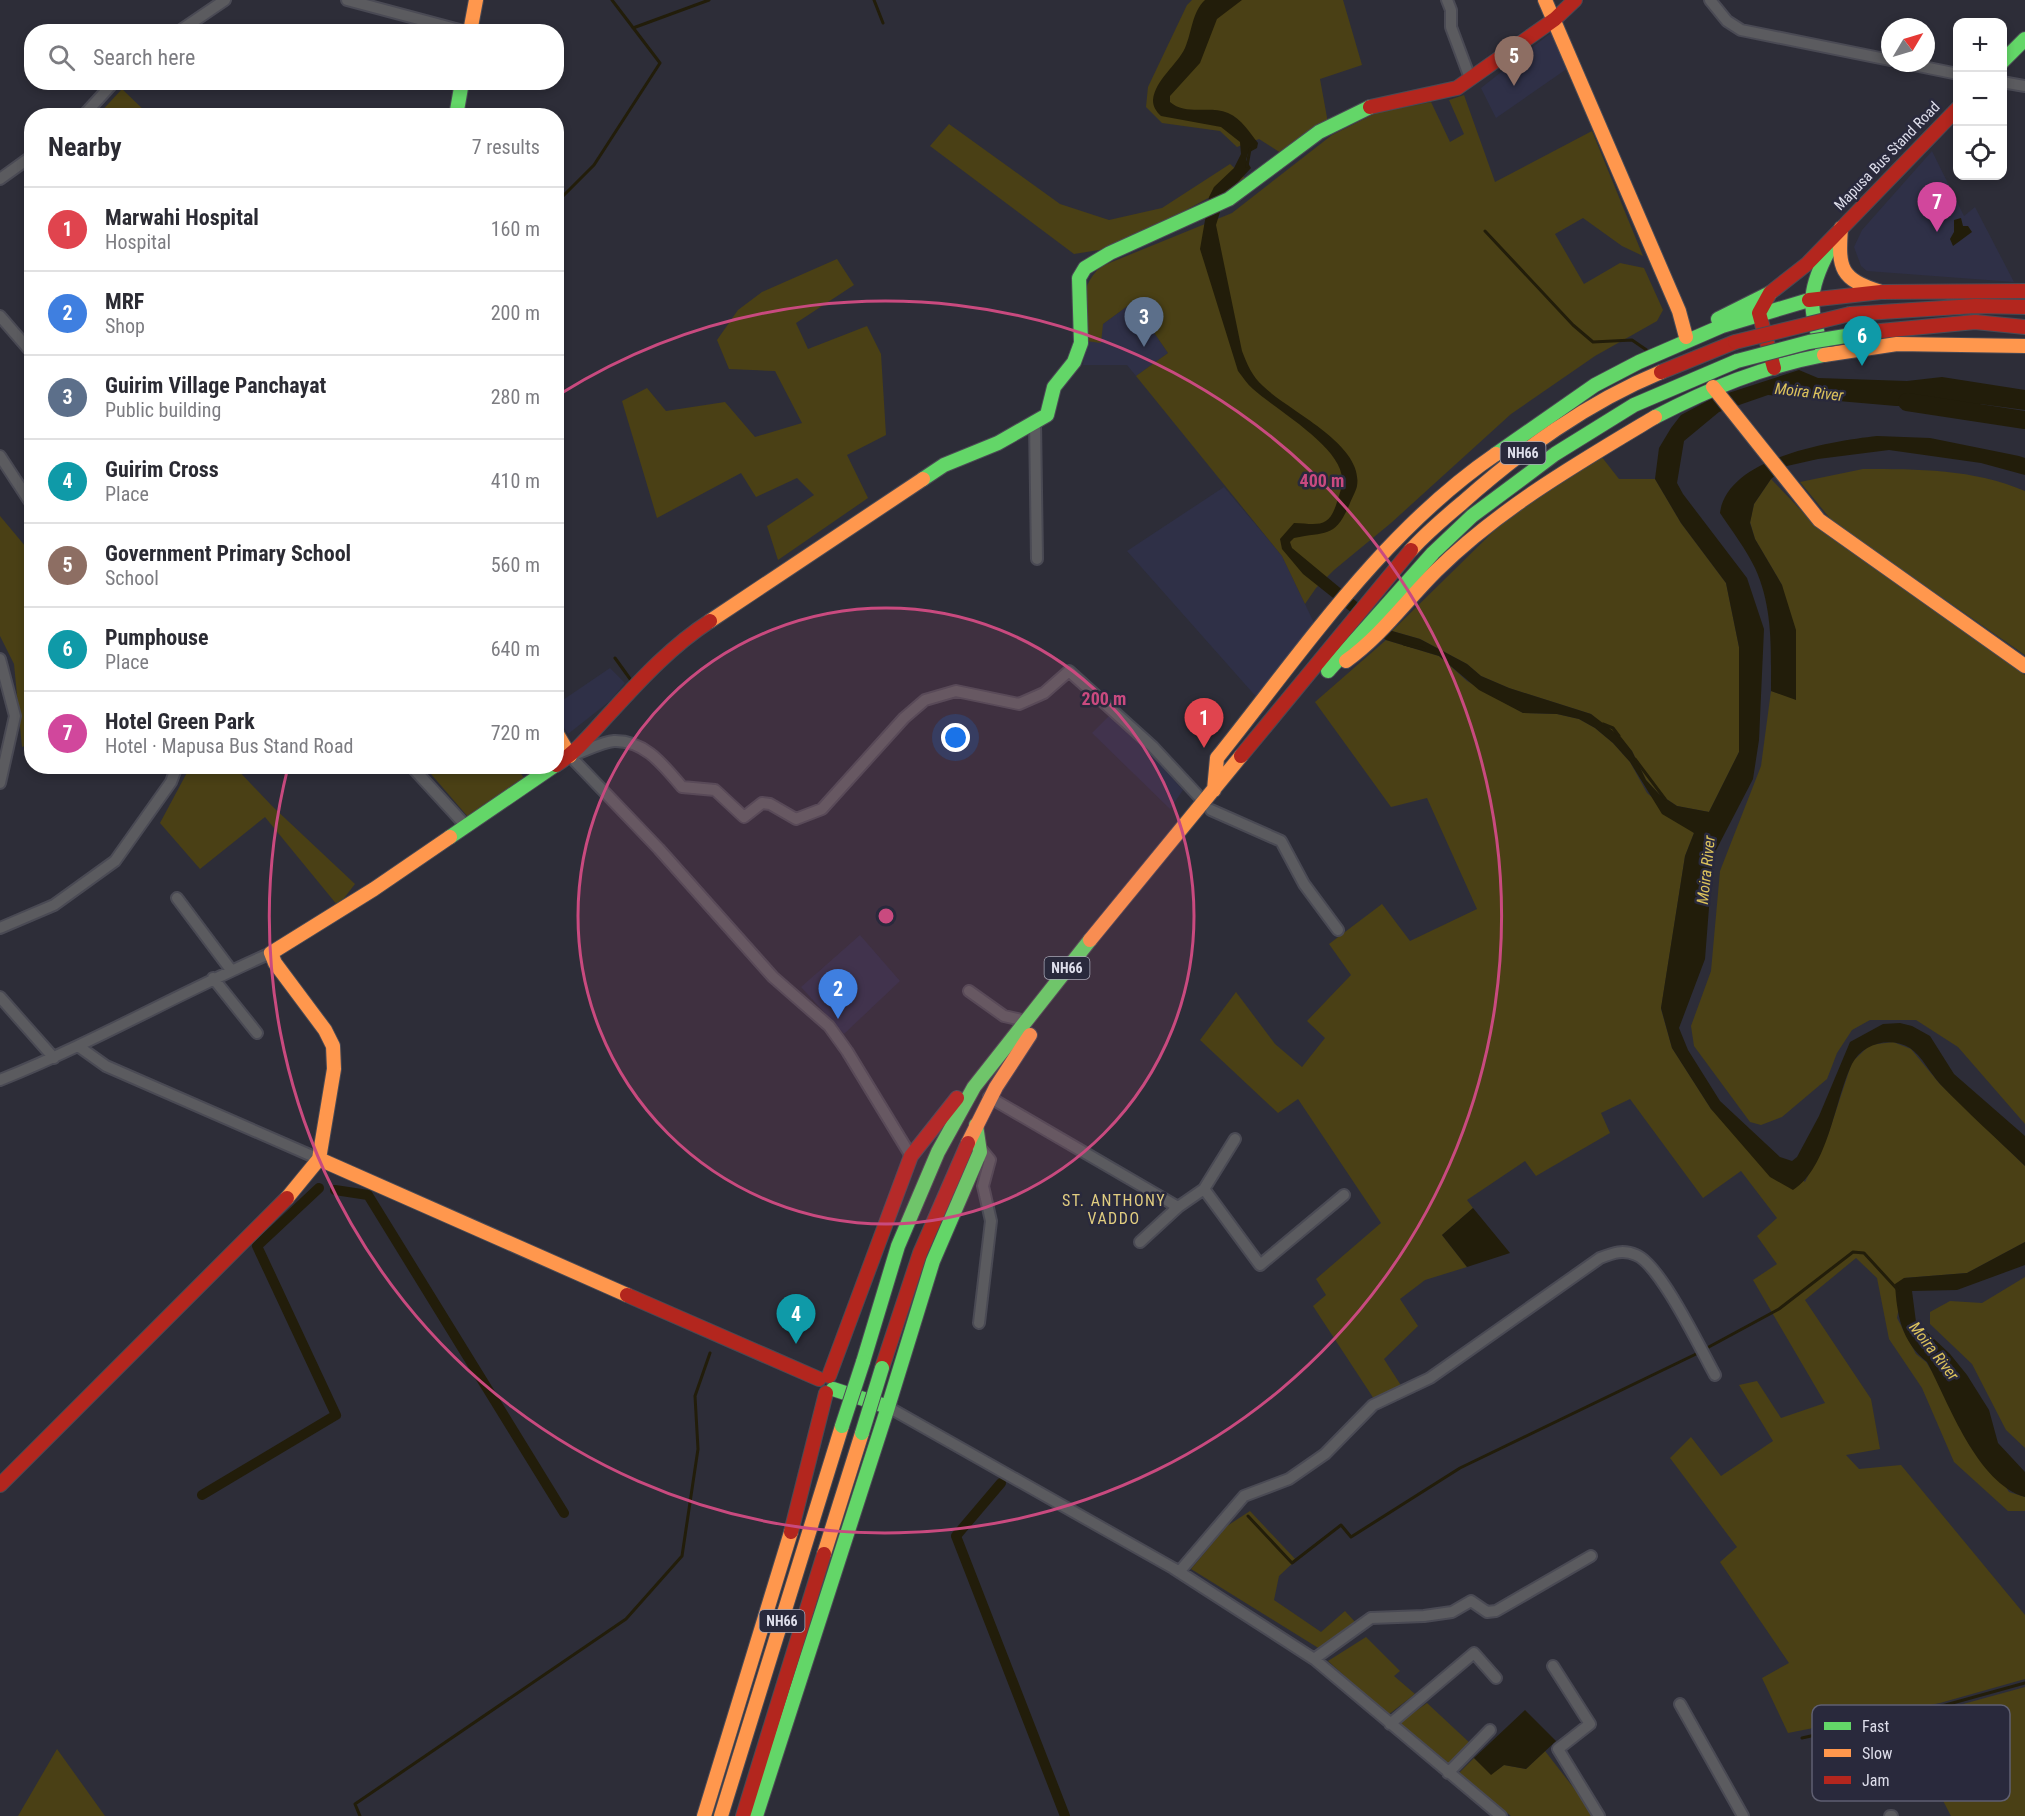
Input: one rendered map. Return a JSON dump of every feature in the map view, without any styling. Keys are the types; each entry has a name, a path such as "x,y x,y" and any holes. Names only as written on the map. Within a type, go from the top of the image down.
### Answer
{"main road":[{"path":"471,24 476,0"},
{"path":"1545,0 1555,19 1593,116 1679,311 1686,337"},
{"path":"564,760 632,688 690,634 944,465 998,443 1047,415 1054,387 1074,362 1081,343 1079,278 1085,268 1110,253 1207,207 1229,199 1319,132 1377,104 1457,88 1555,19 1575,0"},
{"path":"2007,57 2025,39"},
{"path":"457,108 461,90"},
{"name":"Mapusa Bus Stand Road","path":"1840,228 1953,113"},
{"path":"1701,332 1724,314 1770,292 1807,264 1840,228"},
{"path":"1840,228 1839,258 1847,278 1855,285 1881,292"},
{"path":"1824,355 1809,300 1813,278 1840,228"},
{"path":"1214,790 1217,758 1340,604 1419,515 1475,468 1595,385 1686,337 1759,313 1809,300 1881,292 2025,291"},
{"path":"1770,292 1759,313 1774,368"},
{"name":"NH66","path":"743,1816 904,1293 952,1175 989,1097 1024,1042 1208,806 1214,790 1419,542 1462,501 1545,435 1632,385 1735,342 1850,314 1975,306 2025,307"},
{"name":"NH66","path":"721,1816 898,1246 938,1152 974,1087 1026,1021 1208,806 1433,553 1500,495 1555,454 1634,405 1737,361 1809,342 1870,332 1975,322 2025,327"},
{"path":"1324,676 1371,643 1390,619 1436,571 1507,508 1582,460 1684,402 1774,368 1839,351 1915,344 2025,346"},
{"path":"1716,391 1729,411 1819,520 2025,666"},
{"path":"564,746 570,756"},
{"path":"0,1485 297,1188 319,1159 334,1069 333,1046 325,1030 275,963 271,953 374,889 543,774"},
{"path":"704,1816 785,1554 827,1384 911,1156 958,1096 974,1087"},
{"path":"756,1816 933,1261 980,1148 976,1125"},
{"path":"319,1159 827,1384 888,1407"}],"street":[{"path":"190,24 225,0"},
{"path":"347,0 438,24"},
{"path":"1447,0 1451,10 1451,27 1470,78"},
{"path":"1710,0 1727,21 1741,30 1881,58"},
{"path":"1935,69 1953,73"},
{"path":"2007,83 2025,86"},
{"path":"90,108 107,90"},
{"path":"0,179 24,162"},
{"path":"0,316 24,344"},
{"path":"1035,422 1037,559"},
{"path":"0,456 24,493"},
{"path":"0,659 15,716 0,783"},
{"path":"911,1156 848,1051 829,1026 773,977 659,849 570,756 613,741 637,744 660,762 682,787 715,790 744,817 762,803 770,804 796,819 822,809 904,718 925,699 956,691 1019,704 1044,693 1069,671 1153,747 1208,806 1281,841 1304,884 1338,930"},
{"path":"0,928 54,905 115,861 171,782 174,774"},
{"path":"418,774 466,826"},
{"path":"177,898 231,970"},
{"path":"0,1080 54,1058 213,978 271,953"},
{"path":"213,978 257,1033"},
{"path":"969,991 1004,1016 1026,1021"},
{"path":"0,997 54,1058"},
{"path":"78,1046 106,1066 319,1159"},
{"path":"989,1097 1178,1207"},
{"path":"1140,1242 1178,1207 1204,1189 1235,1139"},
{"path":"978,1323 991,1221 983,1186 990,1160 980,1148"},
{"path":"1204,1189 1260,1265 1344,1196"},
{"path":"1179,1572 1245,1496 1289,1479 1325,1454 1374,1405 1430,1378 1600,1258 1621,1251 1639,1255 1662,1280 1715,1375"},
{"path":"888,1407 1179,1572 1314,1659 1501,1816"},
{"path":"1314,1659 1371,1618 1424,1616 1452,1612 1471,1601 1487,1612 1496,1611 1591,1556"},
{"path":"1390,1724 1474,1653 1496,1678"},
{"path":"1553,1666 1590,1724 1558,1749 1599,1816"},
{"path":"1680,1704 1743,1816"},
{"path":"1448,1773 1490,1730"}],"shaded area":[{"path":"1192,0 1343,0 1362,65 1320,79 1328,123 1281,153 1259,139 1237,147 1220,131 1162,123 1146,107 1148,87 1187,5"},
{"path":"1552,32 1568,68 1496,118 1481,88"},
{"path":"123,90 142,108 104,108"},
{"path":"1464,95 1495,182 1592,131 1643,256 1622,246 1583,218 1555,234 1584,284 1620,263 1644,268 1663,310 1657,321 1595,356 1511,414 1391,523 1334,570 1316,588 1305,604 1282,556 1136,376 1168,353 1133,302 1103,324 1101,343 1086,341 1085,291 1094,274 1102,266 1232,213 1332,135 1376,113 1431,102 1450,142 1464,134 1449,100"},
{"path":"949,124 1060,204 1109,220 1162,208 1230,164 1245,178 1118,247 1074,254 930,146"},
{"path":"1932,151 1964,216 1975,207 2014,282 1867,271 1861,266 1854,247 1862,230"},
{"path":"837,259 854,285 796,323 808,349 867,326 881,354 886,435 847,455 868,498 778,560 767,526 814,495 797,478 756,497 741,473 657,518 622,401 647,388 666,411 725,402 755,437 802,423 775,371 729,369 717,340 738,310 762,292"},
{"path":"1133,302 1168,353 1136,376 1127,365 1083,365 1086,341 1103,324"},
{"path":"1601,456 1619,479 1655,479 1681,523 1726,583 1739,647 1739,752 1709,812 1677,806 1659,794 1646,780 1632,751 1591,714 1509,688 1481,676 1467,664 1420,639 1392,631 1504,521"},
{"path":"1863,469 1925,470 1966,474 2025,491 2025,655 1833,522 1800,482"},
{"path":"1771,479 1820,530 2025,675 2025,1124 1958,1047 1916,1020 1870,1020 1852,1030 1837,1053 1827,1079 1782,1117 1761,1125 1750,1122 1694,1046 1691,1026 1711,971 1720,871 1761,766 1771,691 1796,699 1782,585 1755,539 1750,522 1754,504"},
{"path":"1224,487 1282,556 1317,629 1259,700 1127,551"},
{"path":"0,516 24,545 24,746 22,747 14,664 0,636"},
{"path":"1386,640 1439,656 1467,681 1523,713 1557,714 1579,719 1595,728 1613,743 1630,762 1647,793 1694,833 1685,856 1661,1009 1672,1048 1711,1109 1805,1182 1828,1135 1852,1062 1870,1045 1893,1042 1911,1049 1939,1083 2025,1166 2025,1242 1967,1273 1904,1278 1897,1318 1916,1354 1926,1362 2009,1492 2025,1497 2025,1511 2008,1511 1954,1462 1922,1388 1889,1339 1877,1278 1856,1258 1805,1300 1871,1399 1880,1449 1846,1455 1859,1469 1901,1465 2025,1615 2025,1679 1930,1705 1812,1705 1812,1728 1788,1733 1762,1678 1789,1663 1720,1562 1737,1547 1670,1458 1691,1437 1721,1476 1773,1441 1739,1385 1757,1381 1781,1418 1825,1403 1753,1280 1777,1264 1757,1236 1777,1218 1741,1171 1703,1198 1630,1099 1601,1113 1610,1133 1536,1176 1525,1161 1467,1200 1473,1208 1442,1235 1467,1267 1425,1280 1400,1299 1418,1326 1384,1359 1402,1387 1374,1399 1313,1306 1326,1295 1316,1279 1381,1223 1298,1099 1278,1113 1200,1040 1236,992 1275,1044 1302,1067 1325,1038 1307,1021 1351,975 1329,944 1382,904 1410,941 1477,909 1427,798 1391,807 1315,702"},
{"path":"610,668 625,683 610,701 568,734 564,728 564,699"},
{"path":"1113,712 1183,790 1170,809 1092,733"},
{"path":"186,774 242,774 272,806 355,884 338,906 265,817 200,869 160,823"},
{"path":"431,774 521,774 525,779 468,817"},
{"path":"860,935 900,981 844,1034 801,987"},
{"path":"2025,1277 2025,1448 2006,1430 1972,1364 1930,1324 1930,1312 1950,1301 1982,1303"},
{"path":"1250,1511 1296,1560 1279,1576 1274,1600 1321,1632 1345,1611 1356,1623 1320,1649 1191,1569 1227,1526"},
{"path":"1366,1637 1400,1671 1394,1676 1415,1694 1388,1715 1328,1661"},
{"path":"2025,1687 2025,1816 1951,1816 1943,1801 2010,1801 2010,1705 1960,1705"},
{"path":"1427,1703 1471,1744 1451,1765 1399,1723"},
{"path":"57,1749 105,1816 18,1816"},
{"path":"1545,1751 1594,1814 1592,1816 1511,1816 1458,1774 1474,1758 1491,1774 1504,1765 1526,1769"}],"water":[{"path":"1205,0 1242,0 1217,19 1200,63 1170,96 1170,102 1191,110 1214,110 1228,113 1241,122 1258,143 1257,148 1248,153 1246,160 1251,168 1225,196 1216,225 1242,351 1250,370 1259,382 1337,442 1349,456 1356,471 1357,486 1340,523 1329,531 1294,538 1290,542 1292,548 1392,631 1420,639 1467,664 1481,676 1509,688 1591,714 1621,737 1632,751 1646,780 1659,794 1677,806 1709,812 1739,752 1739,647 1726,583 1681,523 1655,479 1659,448 1681,415 1713,398 1799,370 1818,378 1907,381 1942,377 2025,390 2025,410 1980,404 1896,406 1768,395 1719,412 1684,441 1677,483 1747,578 1764,629 1759,740 1753,779 1713,856 1705,959 1679,1028 1688,1050 1720,1101 1780,1157 1792,1161 1797,1157 1819,1116 1850,1042 1883,1024 1900,1023 1912,1026 1930,1036 1954,1074 2025,1136 2025,1166 1940,1084 1914,1051 1902,1044 1886,1042 1863,1051 1852,1064 1823,1150 1805,1180 1793,1190 1770,1177 1711,1109 1672,1048 1661,1008 1685,856 1694,833 1662,814 1630,762 1595,728 1579,719 1557,714 1523,713 1479,690 1439,656 1386,640 1303,574 1282,549 1280,539 1294,523 1316,524 1330,517 1340,493 1342,479 1339,467 1320,442 1253,389 1238,371 1200,249 1209,197 1214,187 1234,168 1241,154 1240,142 1221,127 1161,116 1154,105 1153,100 1158,86 1185,48 1195,16"},
{"path":"1961,218 1963,226 1968,226 1972,232 1953,246 1950,239 1954,232 1954,220"},
{"path":"1877,436 1930,438 2019,456 2025,458 2025,475 1981,463 1889,450 1818,459 1787,466 1771,479 1754,504 1750,523 1755,539 1782,585 1796,630 1796,700 1771,691 1770,628 1765,598 1755,568 1720,513 1727,494 1741,478 1761,465 1785,455 1835,442"},
{"path":"1473,1208 1510,1253 1467,1267 1442,1235"},
{"path":"2025,1242 2025,1265 1957,1290 1912,1291 1916,1322 1950,1354 1967,1375 1989,1410 1998,1443 2025,1472 2025,1497 2008,1489 1993,1476 1966,1440 1927,1362 1918,1354 1906,1336 1899,1317 1895,1284 1904,1278 1967,1273"},
{"path":"1525,1710 1556,1741 1526,1769 1504,1765 1491,1775 1474,1758"}],"waterway":[{"path":"564,195 594,165 660,63 612,0"},
{"path":"633,28 709,0"},
{"path":"874,0 883,23"},
{"path":"1247,166 1250,149"},
{"path":"1485,231 1573,325 1593,342 1632,340 1648,351"},
{"name":"Moira River","path":"1907,402 2025,420"},
{"path":"1404,644 1424,649"},
{"path":"615,658 633,683"},
{"path":"1603,724 1613,728 1619,736"},
{"path":"1635,759 1665,799"},
{"path":"202,1495 336,1415 257,1246 319,1188"},
{"path":"335,1190 368,1195 564,1513"},
{"path":"1248,1516 1292,1563 1341,1525 1351,1537 1460,1468 1694,1355 1779,1309 1853,1252 1864,1253 1898,1290"},
{"path":"360,1816 355,1804 626,1619 682,1556 698,1449 695,1396 710,1353"},
{"path":"1001,1483 956,1536 1065,1816"},
{"path":"1945,1705 2025,1683"},
{"path":"1802,1738 1812,1736"}],"traffic: fast":[{"path":"2007,57 2025,39"},
{"path":"457,108 461,90"},
{"path":"923,479 944,465 998,443 1047,415 1054,387 1074,362 1081,343 1079,278 1085,268 1110,253 1229,199 1319,132 1370,107"},
{"path":"1655,417 1696,397 1758,372 1824,355 1812,302 1816,279 1829,250"},
{"path":"1718,319 1770,293"},
{"path":"1639,362 1722,326 1809,300"},
{"path":"1737,361 1809,342 1870,332"},
{"path":"1328,671 1433,553 1472,516 1555,454 1634,405 1737,361"},
{"path":"1496,454 1595,385 1639,362"},
{"path":"450,837 542,774"},
{"path":"863,1362 898,1246 938,1152 974,1087 1090,940"},
{"path":"888,1407 933,1261 980,1152 976,1125"},
{"path":"842,1426 863,1362"},
{"path":"862,1433 882,1368"},
{"path":"756,1816 888,1407 833,1389"}],"traffic: slow":[{"path":"472,24 476,0"},
{"path":"1545,0 1679,311 1686,337"},
{"path":"1841,228 1840,253 1844,270 1857,282 1881,292"},
{"path":"1824,355 1897,344 2025,346"},
{"path":"1411,550 1485,483 1532,446 1607,398 1661,372"},
{"path":"1713,387 1819,520 2025,666"},
{"path":"1346,661 1382,630 1436,571 1486,527 1541,488 1655,417"},
{"path":"1214,790 1217,758 1346,595 1416,520 1455,485 1496,454"},
{"path":"710,621 923,479"},
{"path":"564,746 570,756"},
{"path":"1090,940 1241,756"},
{"path":"287,1198 319,1159 334,1069 333,1046 325,1030 275,963 271,953 374,889 450,837"},
{"path":"968,1143 996,1087 1030,1035"},
{"path":"319,1159 627,1295"},
{"path":"721,1816 842,1426"},
{"path":"824,1554 862,1433"},
{"path":"704,1816 791,1532"}],"traffic: jam":[{"path":"1370,107 1457,88 1555,19 1575,0"},
{"path":"1774,368 1759,313 1770,293 1807,264 1953,113"},
{"path":"1809,300 1881,292 2025,291"},
{"path":"1850,314 1975,306 2025,307"},
{"path":"1735,342 1850,314"},
{"path":"1870,332 1975,322 2025,327"},
{"path":"1661,372 1735,342"},
{"path":"1241,756 1411,550"},
{"path":"564,759 579,747 658,663 710,621"},
{"path":"829,1376 911,1156 957,1098"},
{"path":"882,1368 920,1253 968,1143"},
{"path":"0,1485 287,1198"},
{"path":"627,1295 819,1379"},
{"path":"791,1532 826,1393"},
{"path":"743,1816 824,1554"}],"place":[{"name":"Government Primary School","path":"1514,86"},
{"name":"Hotel Green Park","path":"1937,232"},
{"name":"Guirim Village Panchayat","path":"1144,347"},
{"name":"Pumphouse","path":"1862,366"},
{"name":"Marwahi Hospital","path":"1204,748"},
{"name":"MRF","path":"838,1019"},
{"name":"Guirim Cross","path":"796,1344"}],"district":[{"name":"ST. ANTHONY VADDO","path":"1114,1209"}]}
